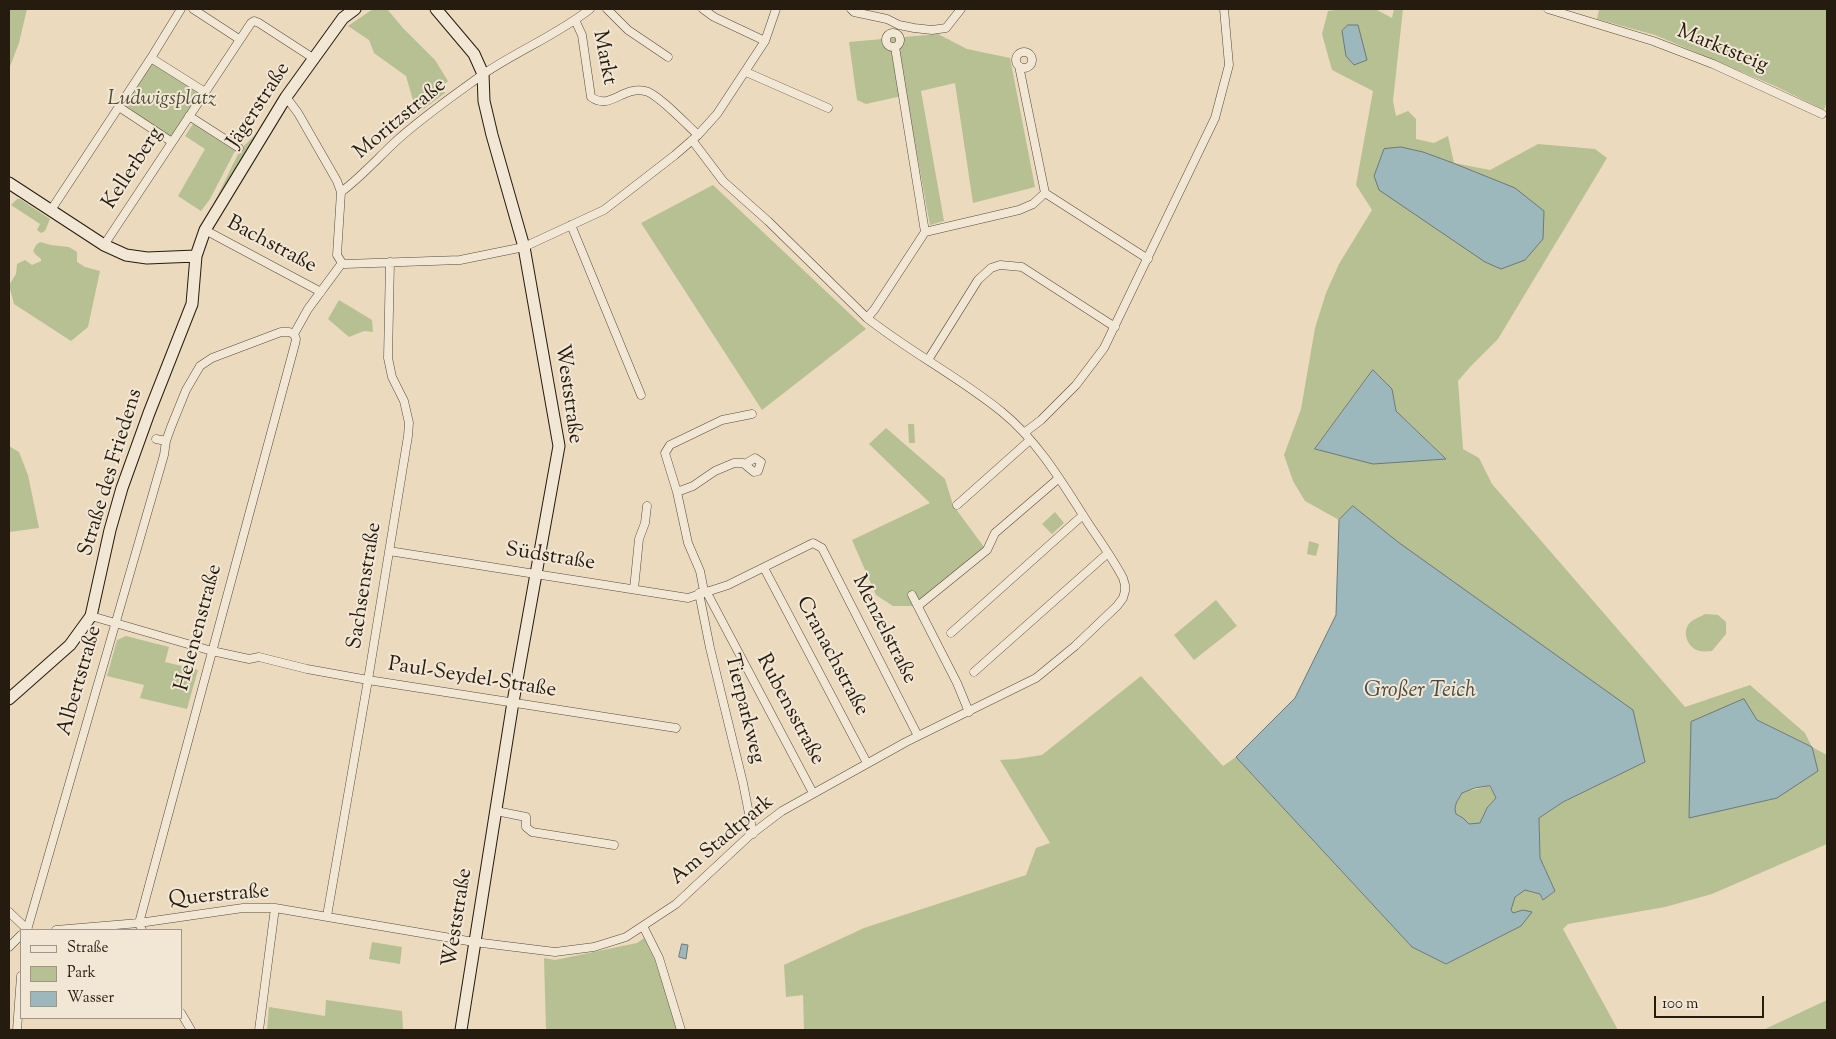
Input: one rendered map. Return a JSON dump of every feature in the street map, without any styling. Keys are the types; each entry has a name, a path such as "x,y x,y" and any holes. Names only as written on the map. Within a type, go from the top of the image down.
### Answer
{"main road":[{"name":"Jägerstraße","path":"205,230 286,97 343,18 356,9"},
{"path":"436,9 474,54 483,74"},
{"name":"Weststraße","path":"461,1030 513,702 559,446 524,247 492,135 484,101 483,74"},
{"path":"9,183 104,245 126,255 147,258 196,256"},
{"name":"Straße des Friedens","path":"9,698 70,645 91,616 110,530 122,488 192,304 196,256 205,230"}],"street":[{"path":"51,210 151,58 180,9"},
{"path":"193,9 239,39"},
{"name":"Moritzstraße","path":"341,192 358,179 395,142 483,74 576,20 590,9"},
{"name":"Markt","path":"607,9 628,30 668,57"},
{"name":"Markt","path":"615,17 620,9"},
{"path":"703,9 714,17 765,41"},
{"path":"286,97 337,180 341,192 337,255 342,263 460,260 524,247 604,210 695,137 717,114 765,41 776,9"},
{"path":"851,9 854,12 886,19 899,25 932,30 946,28 961,9"},
{"path":"1024,433 1076,385 1104,348 1215,118 1228,65 1224,9"},
{"name":"Marktsteig","path":"1548,9 1653,41 1722,68 1822,114"},
{"name":"Markt","path":"576,20 582,35 592,97 597,102 603,103 635,89 648,91 675,113 695,137"},
{"name":"Kellerberg","path":"104,245 251,23 257,21 313,58"},
{"path":"867,318 925,232 895,48"},
{"path":"151,58 205,92"},
{"path":"1019,66 1046,193 1148,259"},
{"path":"746,72 828,108"},
{"path":"119,107 172,142"},
{"path":"188,116 239,148"},
{"name":"Am Stadtpark","path":"474,942 555,952 594,948 626,937 676,904 752,834 782,811 918,736 1036,678 1076,646 1123,598 1125,585 1123,578 1108,553 1059,478 1024,433 1004,413 978,393 884,332 867,318 768,221 723,181 695,137"},
{"path":"925,232 1019,210 1033,204 1046,193"},
{"path":"571,225 641,395"},
{"name":"Bachstraße","path":"205,230 321,292"},
{"name":"Sachsenstraße","path":"327,916 408,436 409,423 404,400 392,376 388,358 390,262"},
{"path":"294,334 342,263"},
{"path":"928,360 978,280 991,268 1000,265 1022,267 1114,327"},
{"name":"Albertstraße","path":"27,929 116,624 164,455 166,441 188,386 200,366 212,358 281,332 294,334"},
{"name":"Helenenstraße","path":"140,926 212,651 296,344 294,334"},
{"path":"703,592 700,571 688,543 677,492 665,452 670,445 722,420 752,414"},
{"path":"156,439 166,441"},
{"path":"957,505 1030,440"},
{"path":"677,492 693,486 725,466 734,463 745,464"},
{"path":"918,606 986,550 995,533 1059,478"},
{"path":"634,589 639,539 645,524 648,506"},
{"path":"951,633 1083,515"},
{"name":"Südstraße","path":"389,551 688,598 728,585 813,543"},
{"name":"Menzelstraße","path":"813,543 822,548 918,736"},
{"path":"974,672 1108,553"},
{"name":"Cranachstraße","path":"764,568 867,763"},
{"name":"Rubensstraße","path":"703,592 813,793"},
{"name":"Tierparkweg","path":"703,592 710,648 743,782 752,834"},
{"path":"912,596 958,683 969,712"},
{"name":"Paul-Seydel-Straße","path":"91,616 212,651 249,659 259,657 307,669 368,680 676,728"},
{"path":"496,811 526,817 526,827 532,832 614,845"},
{"name":"Querstraße","path":"77,929 140,926 244,908 274,908 474,942"},
{"path":"258,1030 274,908"},
{"path":"9,912 26,929"},
{"path":"643,926 659,958 681,1030"},
{"path":"9,947 20,936"},
{"path":"17,1030 20,990"},
{"path":"182,1015 191,1030"}],"green space":[{"path":"9,9 27,9 19,43 9,69"},
{"path":"373,9 387,9 435,60 448,81 442,87 445,93 417,114 406,76 374,53 369,40 348,26"},
{"path":"1375,9 1392,18 1394,9 1403,9 1393,101 1396,116 1408,111 1416,119 1416,139 1434,143 1448,136 1454,163 1490,170 1538,144 1595,149 1607,158 1498,339 1458,381 1463,449 1479,458 1492,484 1685,707 1750,685 1805,733 1812,747 1827,755 1827,844 1712,894 1665,907 1568,924 1563,929 1618,1030 804,1030 803,995 786,997 784,965 864,928 1026,875 1036,848 1050,843 1000,760 1042,755 1141,676 1223,766 1236,757 1412,947 1446,964 1521,926 1523,910 1513,914 1510,910 1515,897 1525,889 1540,894 1543,900 1555,891 1540,858 1539,818 1563,802 1645,762 1398,542 1354,507 1339,520 1305,501 1293,481 1284,455 1301,409 1315,328 1326,293 1339,264 1372,210 1356,185 1373,91 1332,70 1322,34 1328,11","holes":["1373,370 1392,389 1396,411 1445,458 1315,449","1757,720 1812,747 1692,735 1691,722"]},
{"path":"1599,9 1827,9 1827,101 1824,110 1775,86 1655,35 1597,19"},
{"path":"938,34 967,49 1010,58 1035,187 973,203 955,83 921,91 944,221 930,225 906,95 866,104 857,100 849,42"},
{"name":"Ludwigsplatz","path":"151,58 205,92 172,142 119,107"},
{"path":"193,124 235,151 210,199 201,211 178,196 205,149 185,136"},
{"path":"260,130 213,205 238,154"},
{"path":"713,185 866,329 762,410 641,223"},
{"path":"17,199 20,199 50,219 45,231 41,233 37,230 40,224 11,205"},
{"path":"40,242 69,247 77,252 77,262 85,267 100,271 88,327 71,341 14,304 9,285 16,274 17,264 25,260 32,265 41,261 33,251"},
{"path":"339,300 372,320 373,332 364,331 349,337 328,319"},
{"path":"908,424 914,424 915,443 909,443"},
{"path":"886,428 945,479 953,505 984,547 918,606 893,606 876,595 852,540 930,503 869,444"},
{"path":"9,446 19,452 28,475 39,528 9,532"},
{"path":"1055,512 1064,523 1052,534 1042,524"},
{"path":"1309,541 1319,544 1316,556 1307,554"},
{"path":"1216,600 1237,626 1194,660 1174,635"},
{"path":"1705,614 1718,615 1726,622 1726,634 1712,651 1696,650 1690,645 1686,637 1686,629 1689,623"},
{"path":"126,636 169,647 165,662 198,670 187,709 140,698 144,685 107,676 117,640"},
{"path":"1489,786 1496,798 1487,808 1480,823 1469,825 1455,811 1456,803 1461,793"},
{"path":"644,938 655,961 678,1030 546,1030 544,958 555,960 637,943"},
{"path":"372,942 402,947 400,964 369,959"},
{"path":"326,1000 402,1011 403,1030 267,1030 269,1007 325,1016"},
{"path":"1827,1000 1827,1030 1763,1030"}],"water":[{"path":"1348,25 1358,25 1367,60 1354,65 1346,56 1342,31"},
{"path":"1401,147 1423,152 1515,188 1544,211 1543,239 1525,260 1501,269 1485,262 1379,190 1374,176 1384,149"},
{"path":"1373,370 1392,389 1396,411 1446,459 1373,464 1315,449"},
{"name":"Großer Teich","path":"1353,506 1398,542 1633,710 1645,762 1563,802 1539,818 1540,858 1555,891 1543,900 1540,894 1525,890 1515,897 1511,910 1513,913 1523,910 1532,912 1521,926 1446,964 1412,947 1236,757 1295,698 1336,615 1339,520","holes":["1490,786 1496,798 1487,808 1480,823 1469,824 1456,814 1456,806 1462,793 1475,788"]},
{"path":"1744,699 1757,720 1812,747 1818,771 1777,798 1689,818 1691,722"},
{"path":"682,944 688,945 686,959 679,957"}]}
